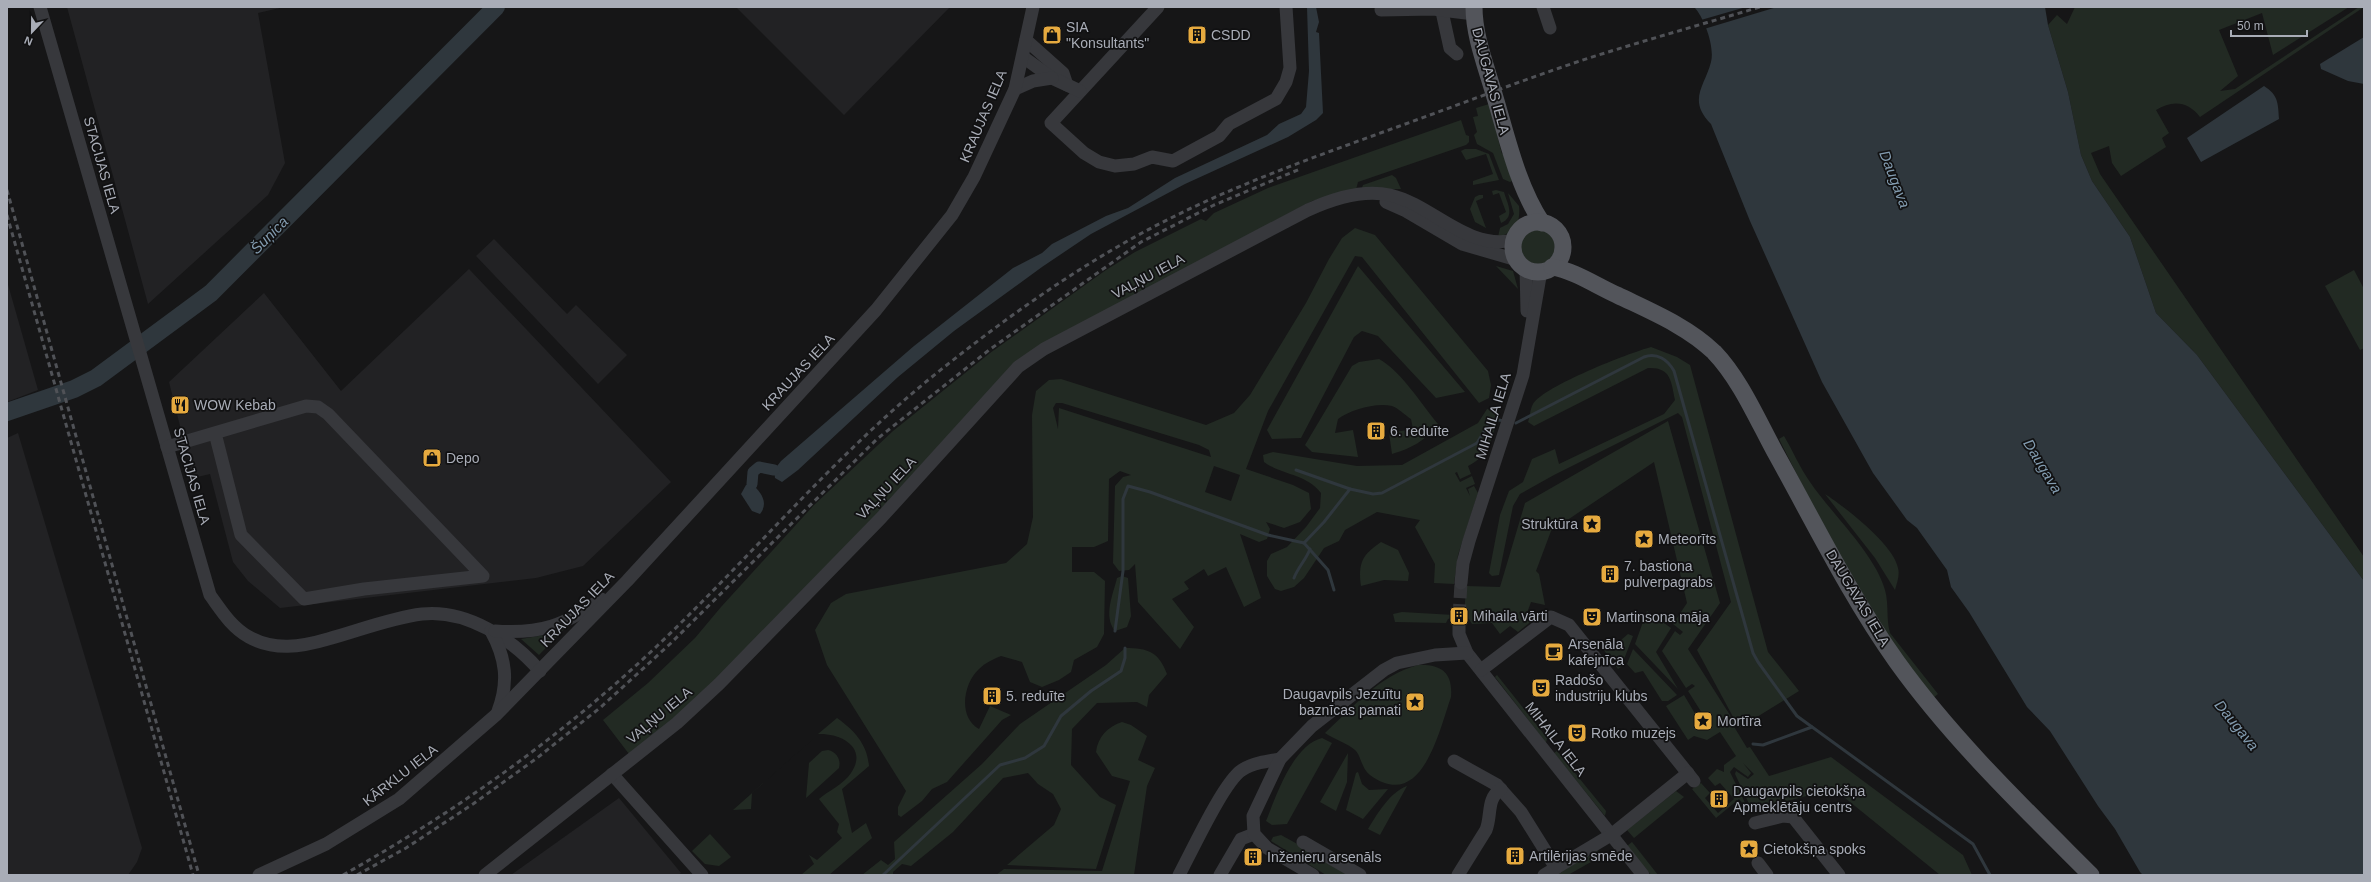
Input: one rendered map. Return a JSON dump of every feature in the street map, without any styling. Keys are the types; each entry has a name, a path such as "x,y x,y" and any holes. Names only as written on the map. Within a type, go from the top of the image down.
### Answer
{"main road":[{"name":"DAUGAVAS IELA","path":"1474,10 1481,48 1512,154 1529,200 1542,223"},
{"name":"DAUGAVAS IELA","path":"1512,154 1523,211 1518,234"},
{"path":"1531,223 1542,223 1551,226 1558,232 1562,243 1562,252 1558,260 1534,267 1514,252 1518,234 1531,223"},
{"name":"DAUGAVAS IELA","path":"1562,252 1648,310 1699,340 1713,352 1727,369 1848,584 1897,662 1936,711 1978,759 2091,875"},
{"name":"DAUGAVAS IELA","path":"1534,267 1572,272 1648,310"}],"street":[{"name":"STACIJAS IELA","path":"40,7 210,595 233,626 264,644 288,647 307,645 422,614 442,614 466,620 491,631 524,654 540,671"},
{"name":"KRAUJAS IELA","path":"540,671 627,581 863,326 927,249 952,215 974,177 1015,89 1033,7"},
{"path":"1158,7 1050,124 1084,152 1099,162 1115,166 1134,164 1152,157 1173,161 1219,136 1229,124 1276,99 1286,82 1290,68 1286,7"},
{"path":"1542,7 1550,28"},
{"path":"1441,9 1450,48 1457,54"},
{"path":"1381,10 1474,10"},
{"path":"1026,40 1063,73 1067,85"},
{"path":"1023,57 1052,78 1080,91"},
{"path":"1015,89 1033,81 1052,78"},
{"name":"VAĻŅU IELA","path":"485,875 616,779 720,684 881,518 1003,382 1030,358 1308,210 1335,199 1377,194 1390,195 1418,206 1473,237 1496,242 1518,234"},
{"name":"VAĻŅU IELA","path":"1358,196 1400,208 1462,244 1534,267"},
{"name":"MIHAILA IELA","path":"1461,583 1463,563 1469,542 1518,392 1528,351 1534,267"},
{"path":"167,447 306,406 318,407 328,414 483,576 351,591 304,599 240,535 216,433"},
{"path":"497,714 506,681 504,660 491,631 530,632 545,629 579,615 627,581"},
{"name":"MIHAILA IELA","path":"1459,617 1459,634 1467,653 1644,875"},
{"path":"1481,670 1551,617 1569,625 1691,777 1611,835 1544,875"},
{"path":"1314,875 1267,848 1254,834 1253,816 1280,759 1312,726 1384,670 1397,663 1436,655 1467,653"},
{"name":"KĀRKLU IELA","path":"259,875 332,840 399,799 497,714 540,671"},
{"path":"1179,875 1227,786 1241,770 1260,762 1280,759"},
{"path":"1454,761 1501,789 1521,812 1556,868"},
{"path":"616,779 702,875"},
{"path":"1458,875 1486,830 1489,822 1491,799 1501,789"},
{"path":"1755,823 1783,816 1793,817 1839,875"},
{"path":"1220,875 1241,839 1254,834"},
{"path":"1303,842 1360,875"},
{"path":"1758,863 1767,875"}],"shaded area":[{"path":"67,7 284,7 258,13 285,163 268,195 148,304"},
{"path":"736,7 950,7 844,115"},
{"path":"2075,7 2349,7 2273,55 2262,13 2219,30 2238,76 2220,91 2235,89 2359,7 2364,7 2200,117 2190,108 2180,104 2168,105 2156,110 2169,133 2162,138 2166,147 2121,176 2112,163 2109,146 2091,153 2100,174 2364,557 2364,581 2197,355 2156,313 2130,237 2092,181 2081,155 2068,92 2048,25 2057,15 2067,24"},
{"path":"1489,104 1502,154 1504,153 1512,181 1510,182 1503,179 1493,153 1477,144 1474,135 1477,132 1473,117 1478,116 1476,108"},
{"path":"1461,120 1466,135 1469,136 1469,142 1466,145 1358,182 1356,190 1312,201 1041,345 716,679 667,725 629,754 603,720 648,683 695,638 721,607 814,505 893,431 990,353 1106,270 1135,252 1201,219 1206,221 1214,213 1268,188"},
{"path":"1465,149 1476,149 1489,154 1499,180 1473,185 1473,181 1493,174 1486,154 1466,160 1461,151"},
{"path":"1392,175 1396,178 1401,189 1361,190 1363,185"},
{"path":"1496,190 1504,192 1509,209 1508,217 1501,223 1499,216 1506,212 1499,193 1493,195 1492,191"},
{"path":"1508,193 1519,206 1519,217 1512,230 1498,237 1500,228 1508,224 1514,214"},
{"path":"1483,195 1483,198 1476,201 1486,228 1475,222 1470,209 1475,197"},
{"path":"1355,228 1375,235 1488,371 1491,385 1489,398 1479,403 1362,257 1355,256 1268,411 1246,469 1293,485 1309,493 1311,509 1300,522 1284,528 1266,522 1270,529 1267,539 1259,542 1240,534 1261,598 1244,607 1226,567 1208,576 1204,569 1184,582 1189,589 1172,599 1194,627 1180,649 1138,602 1135,564 1129,570 1119,571 1113,563 1115,486 1123,477 1131,475 1120,471 1109,479 1108,541 1094,547 1072,547 1072,572 1094,572 1105,581 1104,634 1097,647 1074,660 1071,672 1059,680 1042,687 1030,682 1022,662 1001,656 989,661 981,667 969,683 966,691 966,709 972,724 979,729 990,706 1011,715 1002,720 947,782 932,789 922,801 901,817 898,815 898,807 906,791 827,665 815,630 831,603 846,594 1006,563 1027,544 1033,517 1032,415 1036,391 1049,380 1061,379 1206,425 1234,413 1250,395 1306,303 1342,238","holes":["1056,403 1062,403 1199,445 1209,450 1211,457 1059,408 1058,429 1053,408","1214,466 1240,475 1231,501 1205,492"]},
{"path":"1535,230 1541,230 1545,231 1552,237 1555,247 1554,254 1548,261 1541,264 1535,264 1531,263 1524,257 1521,250 1521,244 1522,240 1528,233"},
{"path":"494,239 567,314 576,305 627,355 598,384 476,256"},
{"path":"1358,266 1465,392 1436,398 1378,336 1362,331 1354,337 1301,438 1272,439 1267,430"},
{"path":"1496,266 1513,271 1518,289"},
{"path":"469,269 671,482 583,566 536,578 280,608 248,581 233,562 210,474 193,478 169,382 264,293 341,391"},
{"path":"2354,270 2364,289 2364,348 2360,350 2325,286"},
{"path":"7,281 38,390 7,402"},
{"path":"1651,347 1677,357 1690,365 1768,652 1799,691 1739,728 1697,650 1731,602 1682,417 1678,413 1554,475 1520,494 1513,506 1499,575 1492,576 1489,573 1500,515 1509,491 1523,482 1532,459 1555,449 1559,464 1664,414 1675,400 1669,376 1656,368 1648,368 1534,426 1528,422 1533,404 1553,388 1569,380 1607,363"},
{"path":"1379,359 1387,364 1403,380 1438,424 1418,443 1392,454 1389,433 1413,429 1411,419 1392,406 1371,406 1356,410 1338,419 1335,433 1353,430 1358,457 1312,452 1305,445 1352,366 1359,362"},
{"path":"1487,409 1496,410 1498,415 1489,445 1481,457 1468,466 1471,474 1460,479 1457,472 1455,473 1460,482 1472,476 1475,484 1466,488 1470,496 1468,489 1474,486 1478,493 1458,555 1454,584 1434,583 1435,564 1415,527 1420,520 1377,512 1345,530 1339,541 1324,548 1304,578 1294,587 1281,591 1275,589 1267,576 1267,561 1271,554 1287,547 1306,527 1320,508 1321,493 1315,486 1301,478 1271,467 1264,462 1263,455 1273,452 1357,466 1402,465 1478,423"},
{"path":"1668,421 1720,603 1688,649 1735,723 1733,725 1747,748 1750,747 1769,776 1831,757 1963,855 1972,875 1940,875 1834,789 1752,810 1735,774 1736,771 1748,779 1754,774 1743,763 1751,773 1748,777 1734,767 1730,772 1749,811 1739,799 1716,818 1692,789 1701,783 1710,793 1705,798 1718,813 1734,799 1720,783 1715,786 1708,778 1717,769 1724,772 1724,765 1736,756 1720,732 1707,740 1694,736 1688,740 1666,706 1684,695 1700,722 1704,724 1707,721 1688,691 1695,686 1692,684 1686,688 1662,651 1675,631 1680,635 1683,632 1673,624 1687,603 1654,462 1551,531 1536,571 1539,574 1545,605 1531,602 1527,613 1534,616 1534,619 1518,632 1510,626 1500,634 1492,623 1472,624 1469,619 1464,617 1466,586 1500,587 1525,503"},
{"path":"18,433 142,848 137,862 128,875 7,875 7,438"},
{"path":"1784,436 1810,482 1852,534 1880,576 1887,601 1890,633 1938,694 1933,698 1891,642 1827,534 1779,439"},
{"path":"1825,494 1868,527 1888,549 1895,559 1899,571 1895,590 1875,558"},
{"path":"1381,542 1398,550 1409,573 1408,581 1384,580 1361,586 1360,571 1363,560 1369,551"},
{"path":"1122,576 1128,578 1131,616 1127,627 1115,631 1111,625 1109,612 1111,598 1117,578"},
{"path":"1647,611 1671,628 1656,652 1678,689 1635,644"},
{"path":"1402,612 1454,615 1454,617 1448,619 1446,623 1395,622 1393,614"},
{"path":"567,626 539,655 521,639 544,635"},
{"path":"1628,634 1633,636 1621,667 1618,669 1597,641 1614,644"},
{"path":"1125,648 1146,650 1152,653 1160,661 1167,674 1149,695 1147,707 1137,702 1097,703 1072,729 1071,765 1100,797 1116,805 1096,869 1007,865 1054,825 1061,809 1053,794 1038,784 1028,773 1003,778 953,832 911,866 902,864 893,872 893,875 862,875 881,860 888,865 895,859 894,842 982,764 1020,724 1106,665"},
{"path":"1633,649 1677,695 1668,701 1662,701 1643,671 1635,673 1627,664"},
{"path":"1418,665 1440,668 1448,676 1451,697 1441,729 1426,763 1415,776 1403,784 1388,784 1367,772 1355,750 1325,733 1379,684 1391,676"},
{"path":"1497,675 1547,738 1546,743 1495,677"},
{"path":"837,718 855,733 866,751 869,766 842,789 852,833 866,823 872,838 829,875 801,875 814,864 809,855 817,860 842,838 837,832 839,824 819,799 844,781 851,773 855,764 856,756 854,749 850,744 836,736 818,734"},
{"path":"1122,722 1131,725 1147,736 1138,760 1155,768 1147,786 1134,875 996,875 1004,869 1102,871 1130,781 1112,776 1096,752 1101,737 1104,733"},
{"path":"1322,738 1332,743 1287,824 1272,825 1266,821 1280,786 1287,773 1302,750"},
{"path":"828,750 836,754 838,757 839,768 806,798 809,763 822,751"},
{"path":"1557,751 1606,811 1605,816 1554,753"},
{"path":"1348,753 1347,782 1336,811 1320,802"},
{"path":"1358,772 1362,784 1369,790 1388,789 1363,819 1346,810 1356,773"},
{"path":"1407,786 1380,835 1368,829 1380,810 1390,798 1395,793"},
{"path":"1676,791 1684,797 1634,838 1627,830"},
{"path":"752,793 751,809 733,810"},
{"path":"619,798 681,873 678,875 511,875"},
{"path":"710,834 731,857 719,866 705,864 692,851"},
{"path":"1281,835 1354,875 1326,875 1271,841 1273,837"},
{"path":"1632,842 1658,875 1651,875 1627,846"},
{"path":"1598,850 1600,855 1598,858 1568,875 1555,875"}],"water":[{"path":"1307,7 1316,7 1319,22 1316,32 1319,33 1323,113 1316,120 1288,137 1185,184 1091,234 1042,267 954,331 898,377 798,470 782,482 775,478 774,470 781,461 914,346 1013,268 1042,253 1052,244 1106,216 1128,208 1175,178 1267,135 1279,124 1301,114 1306,107 1309,71"},
{"name":"Daugava","path":"1694,7 2045,7 2048,25 2068,92 2081,155 2092,181 2130,237 2156,313 2197,355 2364,581 2364,875 2143,875 2140,872 2115,829 2098,806 2050,731 2027,707 1969,612 1951,587 1947,570 1917,528 1907,520 1873,473 1822,382 1750,221 1711,124 1700,108 1700,93 1712,56 1708,33"},
{"path":"2364,37 2364,84 2348,81 2321,69 2320,64"},
{"path":"2264,86 2275,96 2279,119 2201,162 2187,138"},
{"path":"752,484 763,498 764,506 760,514 752,511 741,494 746,485"}],"pier":[{"path":"1746,7 1777,7 1704,29 1701,20"}],"waterway":[{"name":"Šuņica","path":"7,412 74,389 96,378 211,293 496,7"},
{"path":"1516,423 1644,357 1658,356 1669,363 1674,371 1753,653 1758,662 1797,716 1973,844 1990,875"},
{"path":"1115,631 1123,571 1123,499 1128,486 1150,492 1268,535 1304,543 1324,522 1350,489 1373,494 1382,493 1477,443 1492,419 1505,421"},
{"path":"752,484 753,472 759,467 774,470"},
{"path":"1296,470 1350,489"},
{"path":"1304,543 1328,570 1334,590"},
{"path":"1294,578 1310,549"},
{"path":"883,875 1000,765 1025,758 1044,746 1061,716 1091,691 1121,671 1125,658 1125,648"},
{"path":"1753,744 1763,745 1812,727"}],"tunnel":[{"path":"1459,617 1461,583"}],"railway":[{"path":"343,875 427,825 467,798 507,770 584,711 657,646 832,468 905,400 943,368 999,325 1085,266 1177,215 1231,190 1286,168 1565,66 1760,7"},
{"path":"357,875 406,848 473,804 537,758 601,707 670,644 877,439 989,350 1141,242 1214,205 1300,169"},
{"path":"7,190 199,875"},
{"path":"7,215 193,875"}],"place":[{"name":"SIA \"Konsultants\"","path":"1052,35"},
{"name":"CSDD","path":"1197,35"},
{"name":"WOW Kebab","path":"180,405"},
{"name":"6. reduīte","path":"1376,431"},
{"name":"Depo","path":"432,458"},
{"name":"Struktūra","path":"1592,524"},
{"name":"Meteorīts","path":"1644,539"},
{"name":"7. bastiona pulverpagrabs","path":"1610,574"},
{"name":"Mihaila vārti","path":"1459,616"},
{"name":"Martinsona māja","path":"1592,617"},
{"name":"Arsenāla kafejnīca","path":"1554,652"},
{"name":"Radošo industriju klubs","path":"1541,688"},
{"name":"5. reduīte","path":"992,696"},
{"name":"Daugavpils Jezuītu baznīcas pamati","path":"1415,702"},
{"name":"Mortīra","path":"1703,721"},
{"name":"Rotko muzejs","path":"1577,733"},
{"name":"Daugavpils cietokšņa Apmeklētāju centrs","path":"1719,799"},
{"name":"Cietokšņa spoks","path":"1749,849"},
{"name":"Artilērijas smēde","path":"1515,856"},
{"name":"Inženieru arsenāls","path":"1253,857"}]}
